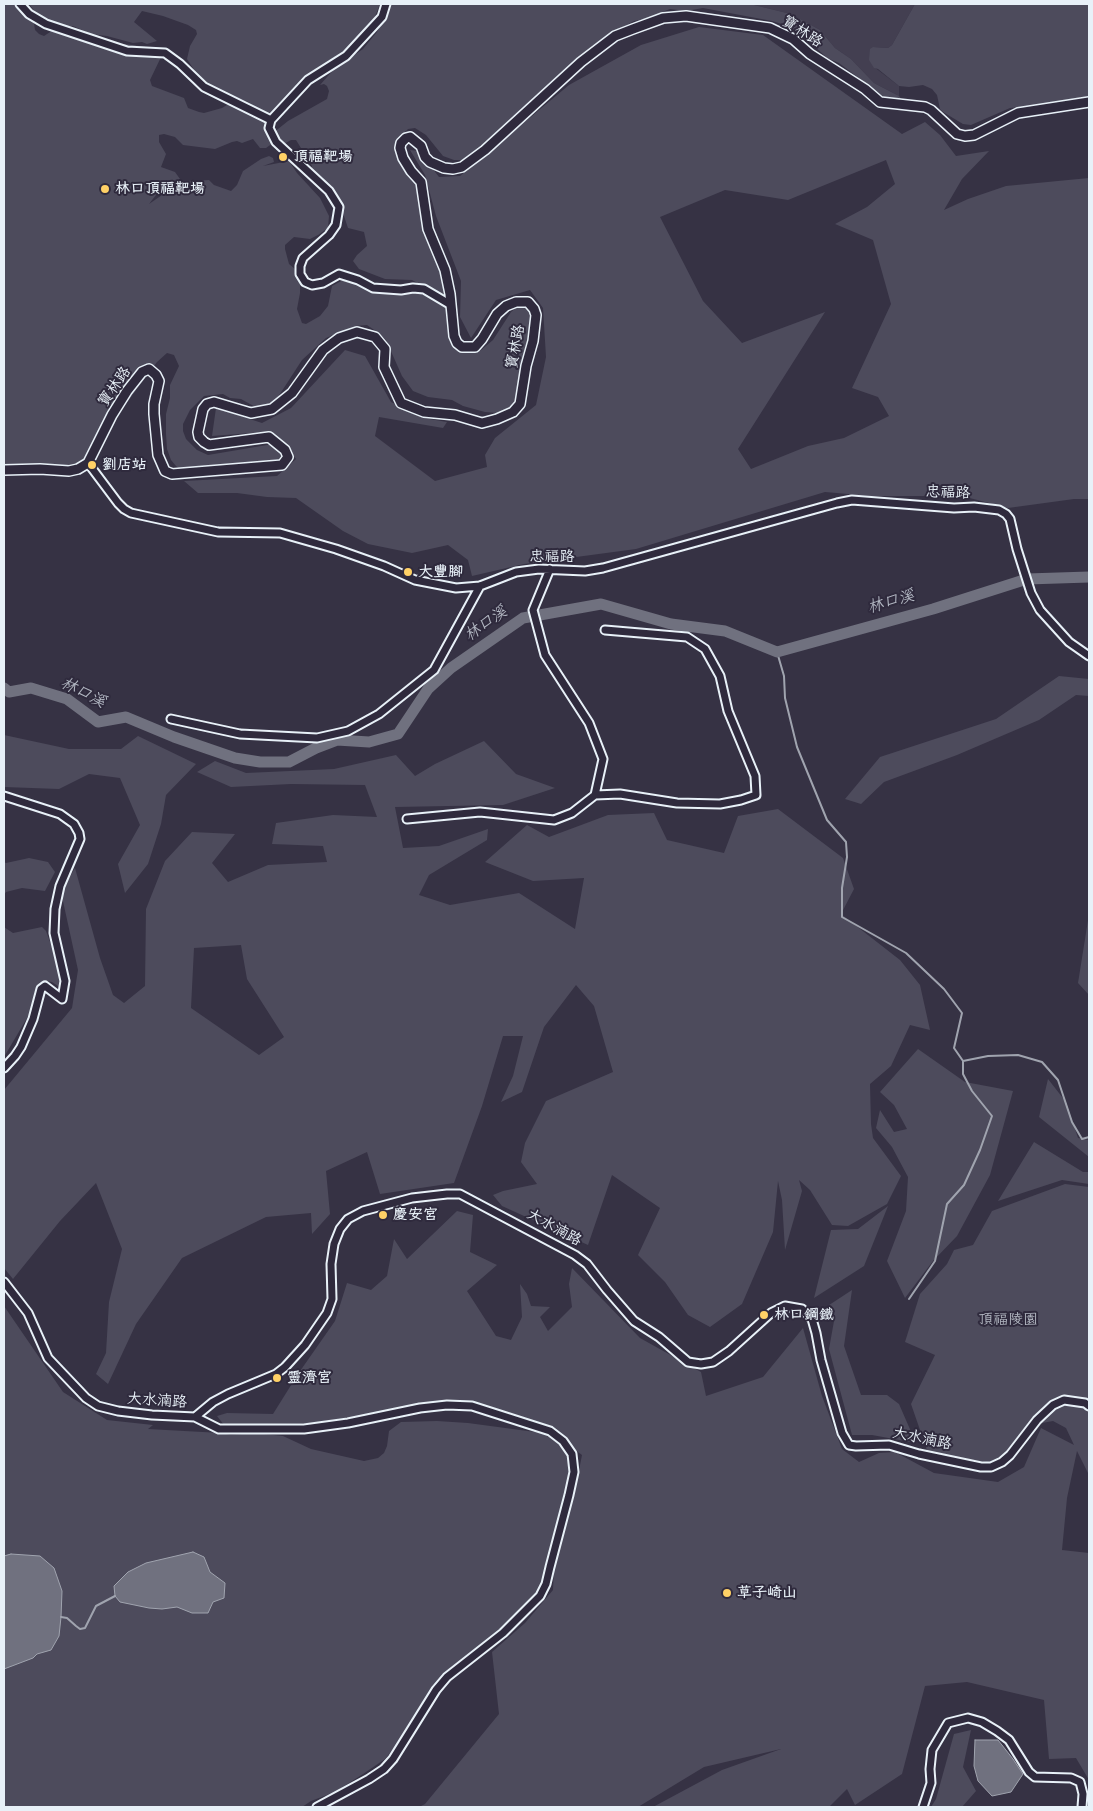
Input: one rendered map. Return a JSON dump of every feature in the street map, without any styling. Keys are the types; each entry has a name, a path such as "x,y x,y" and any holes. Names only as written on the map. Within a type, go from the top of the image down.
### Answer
{"main road":[{"name":"寶林路","path":"88,463 126,391 142,372 149,369 156,375 159,381 154,414 158,455 164,471 172,474 282,464 288,457 285,450 269,437 209,445 204,442 199,437 198,432 203,409 207,404 214,402 250,413 272,409 292,393 323,350 339,338 357,332 375,337 385,349 384,367 401,403 424,412 455,414 482,423 498,419 513,412 520,404 526,366 533,340 536,315 534,308 528,302 521,301 506,306 497,314 475,347 462,347 457,343 454,336 450,294 445,270 428,229 421,182 403,158 400,148 401,143 410,137 420,146 430,162 444,168 462,167 485,150 581,62 615,36 663,18 686,16 770,28 793,39 810,54 865,89 880,102 924,106 957,134 965,136 974,135 1018,113 1089,102"},
{"path":"4,470 40,469 69,471 78,469 88,463"}],"street":[{"path":"20,4 29,14 46,24 128,51 165,53 204,86 271,120"},
{"path":"386,4 382,17 346,56 308,80 271,120 270,128 276,142 329,191 339,207 336,225 329,235 303,258 300,274 312,286 323,283 339,274 358,280 373,288 424,289 451,305"},
{"name":"忠福路","path":"88,463 124,509 131,513 218,532 280,533 344,552 384,566 415,580 456,588 480,586 516,572 539,568 585,571 603,568 852,500 998,510 1006,514 1010,519 1031,593 1040,610 1069,642 1089,656"},
{"path":"550,569 533,610 544,655 589,723 603,759 595,795"},
{"path":"171,720 240,734 318,738 348,731 378,714 434,670 480,586"},
{"path":"407,819 480,812 554,820 572,813 595,795 620,794 677,802 720,804 756,795 755,776 728,711 720,676 705,649 687,638 605,630"},
{"path":"4,796 60,814 74,824 80,839 60,886 55,909 54,933 65,981 62,998 45,986 40,990 33,1019 21,1047 4,1068"},
{"name":"大水湳路","path":"4,1282 28,1313 48,1358 86,1398 98,1406 118,1411 195,1417 213,1402 228,1394 276,1374 305,1345 327,1313 332,1299 331,1264 334,1244 340,1229 348,1219 363,1211 412,1198 460,1194 575,1255 587,1264 634,1321 659,1337 688,1362 701,1364 713,1362 729,1351 771,1312 785,1306 802,1309 812,1320 821,1360 842,1433 846,1443 849,1445 889,1445 919,1454 981,1467 991,1467 1010,1455 1037,1420 1053,1405 1064,1400 1086,1403 1089,1406"},
{"path":"195,1417 219,1429 304,1429 348,1423 420,1408 447,1405 472,1406 550,1431 563,1441 572,1454 574,1472 569,1495 546,1584 540,1596 503,1633 447,1677 436,1690 393,1759 384,1769 317,1807"},
{"path":"923,1807 931,1783 932,1750 948,1723 968,1718 982,1722 1008,1740 1029,1772 1035,1777 1071,1778 1080,1782 1083,1794 1082,1807"}],"shaded area":[{"path":"750,4 915,4 892,45 888,48 874,47 874,67 899,86 899,96 874,83 851,59 835,48 820,30 791,14"}],"green space":[{"path":"4,4 23,4 33,17 35,30 44,36 53,30 59,29 75,38 86,41 160,49 162,55 150,80 152,86 184,98 188,108 204,113 222,108 232,102 267,119 273,143 266,148 260,148 253,139 242,143 232,142 215,149 183,145 175,137 164,134 159,135 159,142 166,154 161,167 175,172 180,179 156,195 149,204 181,182 209,180 214,185 231,191 237,185 243,171 261,159 269,156 273,158 274,162 263,166 289,161 297,173 320,198 329,216 328,228 318,235 310,239 294,237 285,245 289,264 295,269 295,277 300,284 297,309 302,323 306,324 320,316 328,306 332,286 347,278 399,292 416,291 443,303 452,312 457,338 472,351 480,351 493,340 511,312 517,307 526,306 529,308 534,314 520,398 508,409 497,413 485,412 463,406 452,400 428,397 413,391 402,376 386,340 367,325 355,326 326,338 302,360 278,397 270,405 259,409 241,399 230,398 223,394 204,396 190,410 183,424 186,439 197,450 208,455 273,444 284,452 279,459 189,472 182,471 176,466 171,460 167,449 166,414 170,398 170,385 179,366 174,355 167,353 157,362 79,467 4,469"},
{"path":"29,4 380,4 374,19 356,44 273,113 264,114 248,102 210,86 200,79 187,59 190,46 197,34 196,30 188,25 142,11 134,22 157,41 147,44 142,42 133,43 91,34 73,26 44,20 39,17"},
{"path":"391,4 750,4 791,14 820,30 835,48 851,59 874,83 899,96 902,100 893,100 872,92 860,79 839,63 827,58 810,42 782,24 772,21 703,8 686,11 670,9 634,21 608,35 591,48 550,83 509,125 475,153 463,160 454,160 443,156 426,135 415,128 408,129 401,136 400,148 419,189 425,217 436,235 453,286 452,292 447,295 434,292 412,280 385,279 359,269 353,261 367,246 364,232 348,228 341,207 328,186 311,169 312,166 296,140 291,140 284,144 273,133 288,121 327,99 329,91 327,86 324,84 320,85 335,68 363,49 377,32"},
{"path":"915,4 1089,4 1089,96 1010,108 971,125 963,124 940,109 937,95 932,89 923,85 899,86 878,69 874,68 869,60 870,49 873,47 888,48 892,45"},
{"path":"699,27 763,35 902,134 925,122 940,135 956,156 989,151 962,179 944,210 968,199 1006,186 1089,178 1089,499 1074,499 1008,508 962,496 871,496 825,492 636,549 524,564 472,576 468,560 448,545 412,553 368,544 343,531 296,498 237,493 198,493 184,481 277,476 296,459 287,448 265,432 212,436 216,408 262,423 291,408 345,350 365,356 391,402 424,418 447,422 443,428 379,417 375,436 435,481 487,467 485,455 495,438 536,405 546,357 543,308 530,290 496,300 471,338 460,317 461,281 436,216 425,175 410,150 419,151 439,177 460,176 569,85 641,45","holes":["886,160 895,184 867,207 835,224 873,240 891,304 852,388 878,397 889,416 844,438 808,446 751,469 738,449 825,312 742,343 703,301 660,217 725,190 788,200"]},
{"path":"1059,676 1089,679 1089,696 1076,695 1039,720 957,755 884,782 861,804 845,799 880,757 996,719"},
{"path":"4,735 69,749 121,749 138,736 196,764 166,795 161,824 148,864 125,893 118,864 140,825 120,778 89,774 59,789 4,787"},
{"path":"484,741 516,774 555,788 503,805 395,807 403,848 439,846 488,829 487,840 429,875 419,895 450,905 519,893 575,929 584,878 533,881 485,862 527,825 549,837 608,815 654,813 667,840 724,853 738,816 778,809 843,858 854,889 841,914 900,960 920,985 930,1030 910,1025 891,1066 870,1084 873,1138 901,1176 887,1204 848,1226 832,1225 810,1190 799,1180 802,1191 785,1250 782,1200 778,1181 773,1232 742,1304 710,1327 688,1315 665,1282 638,1255 660,1208 612,1175 588,1245 502,1206 493,1195 537,1184 521,1162 525,1143 546,1101 613,1072 594,1006 576,985 544,1027 522,1092 501,1102 513,1076 523,1036 503,1036 482,1106 454,1183 380,1194 367,1152 326,1171 330,1214 312,1234 311,1213 266,1217 182,1258 136,1324 108,1384 96,1374 106,1353 109,1302 122,1249 96,1183 60,1221 13,1279 4,1268 4,1090 72,1008 78,970 61,892 75,868 100,958 113,995 124,1003 145,986 146,909 165,861 192,832 235,834 212,863 228,882 268,865 327,862 323,846 272,844 276,823 333,815 377,817 365,785 291,784 231,787 197,772 215,761 246,773 334,769 396,755 415,776 435,764","holes":["241,945 247,979 284,1037 259,1055 191,1008 194,948"]},
{"path":"29,858 48,862 55,872 45,891 22,888 6,892 4,895 4,862"},
{"path":"1089,914 1089,995 1078,983"},
{"path":"4,927 13,933 42,927 46,931 64,979 61,988 47,981 38,986 30,1013 4,1057"},
{"path":"918,1049 965,1082 1013,1091 990,1175 957,1236 933,1261 905,1298 887,1261 906,1211 908,1177 892,1147 876,1128 880,1110 894,1132 907,1129 894,1105 880,1092"},
{"path":"1048,1079 1066,1102 1078,1138 1089,1140 1089,1157 1039,1117"},
{"path":"1034,1142 1083,1172 1089,1172 1089,1184 1062,1180 998,1201"},
{"name":"頂福陵園","path":"1065,1184 1089,1187 1089,1475 1077,1451 1067,1498 1062,1550 1089,1553 1089,1780 1076,1758 1049,1759 1044,1700 967,1682 925,1686 902,1774 855,1805 847,1789 829,1807 653,1807 722,1770 781,1749 704,1767 638,1807 419,1807 425,1804 499,1714 492,1652 525,1623 553,1590 554,1567 545,1590 492,1644 457,1667 432,1689 401,1739 385,1759 335,1792 311,1801 302,1807 4,1807 4,1306 63,1392 107,1420 153,1425 148,1429 231,1435 254,1433 283,1436 311,1449 364,1461 378,1458 384,1453 389,1431 401,1422 437,1421 468,1423 550,1434 569,1446 575,1465 573,1501 582,1455 554,1434 439,1402 311,1423 224,1425 217,1416 227,1413 273,1414 335,1321 347,1283 371,1290 387,1276 394,1239 407,1259 457,1211 473,1215 470,1252 497,1265 467,1291 496,1336 511,1340 522,1317 520,1284 527,1294 531,1306 550,1307 540,1317 548,1331 572,1307 569,1284 572,1268 640,1338 701,1372 706,1396 763,1377 803,1328 822,1396 842,1449 859,1462 879,1453 895,1452 934,1473 998,1482 1024,1467 1041,1428 1074,1445 1066,1428 1053,1421 1042,1423 1013,1459 992,1463 928,1453 911,1404 935,1355 905,1342 920,1294 947,1264 954,1250 973,1245 992,1211"},
{"path":"888,1206 864,1266 814,1298 831,1230 858,1229"},
{"path":"852,1290 844,1346 861,1395 887,1395 899,1404 916,1443 872,1435 852,1435 829,1349 834,1321 820,1311"},
{"path":"971,1730 963,1767 976,1791 962,1807 931,1807 936,1799 954,1734"}],"water":[{"path":"193,1552 204,1557 210,1572 225,1583 224,1598 213,1602 208,1613 192,1613 177,1607 149,1608 120,1602 115,1596 114,1586 128,1572 146,1563"},
{"path":"11,1554 40,1556 54,1568 62,1591 61,1617 59,1636 51,1650 37,1654 33,1658 4,1669 4,1556"},
{"path":"975,1740 998,1740 1013,1759 1023,1774 1011,1792 992,1796 978,1781 974,1766"}],"waterway":[{"name":"林口溪","path":"4,688 9,692 31,688 67,699 98,722 126,717 174,737 235,758 260,762 289,762 337,740 369,742 398,734 428,689 451,668 523,618 601,604 671,624 725,631 777,652 933,609 1027,579 1089,577"},
{"path":"777,652 784,676 785,698 797,747 827,820 846,842 847,857 842,888 842,917 906,953 944,989 962,1013 954,1048 963,1061 988,1056 1018,1055 1042,1062 1058,1080 1072,1122 1082,1139 1089,1137"},
{"path":"909,1299 935,1261 947,1204 964,1185 980,1150 992,1116 972,1091 963,1074 963,1061"},
{"path":"61,1617 67,1618 80,1629 85,1628 96,1606 115,1596"}],"place":[{"name":"頂福靶場","path":"283,157"},
{"name":"林口頂福靶場","path":"105,189"},
{"name":"劉店站","path":"92,465"},
{"name":"大豐腳","path":"408,572"},
{"name":"慶安宮","path":"383,1215"},
{"name":"林口鋼鐵","path":"764,1315"},
{"name":"靈濟宮","path":"277,1378"},
{"name":"草子崎山","path":"727,1593"}]}
